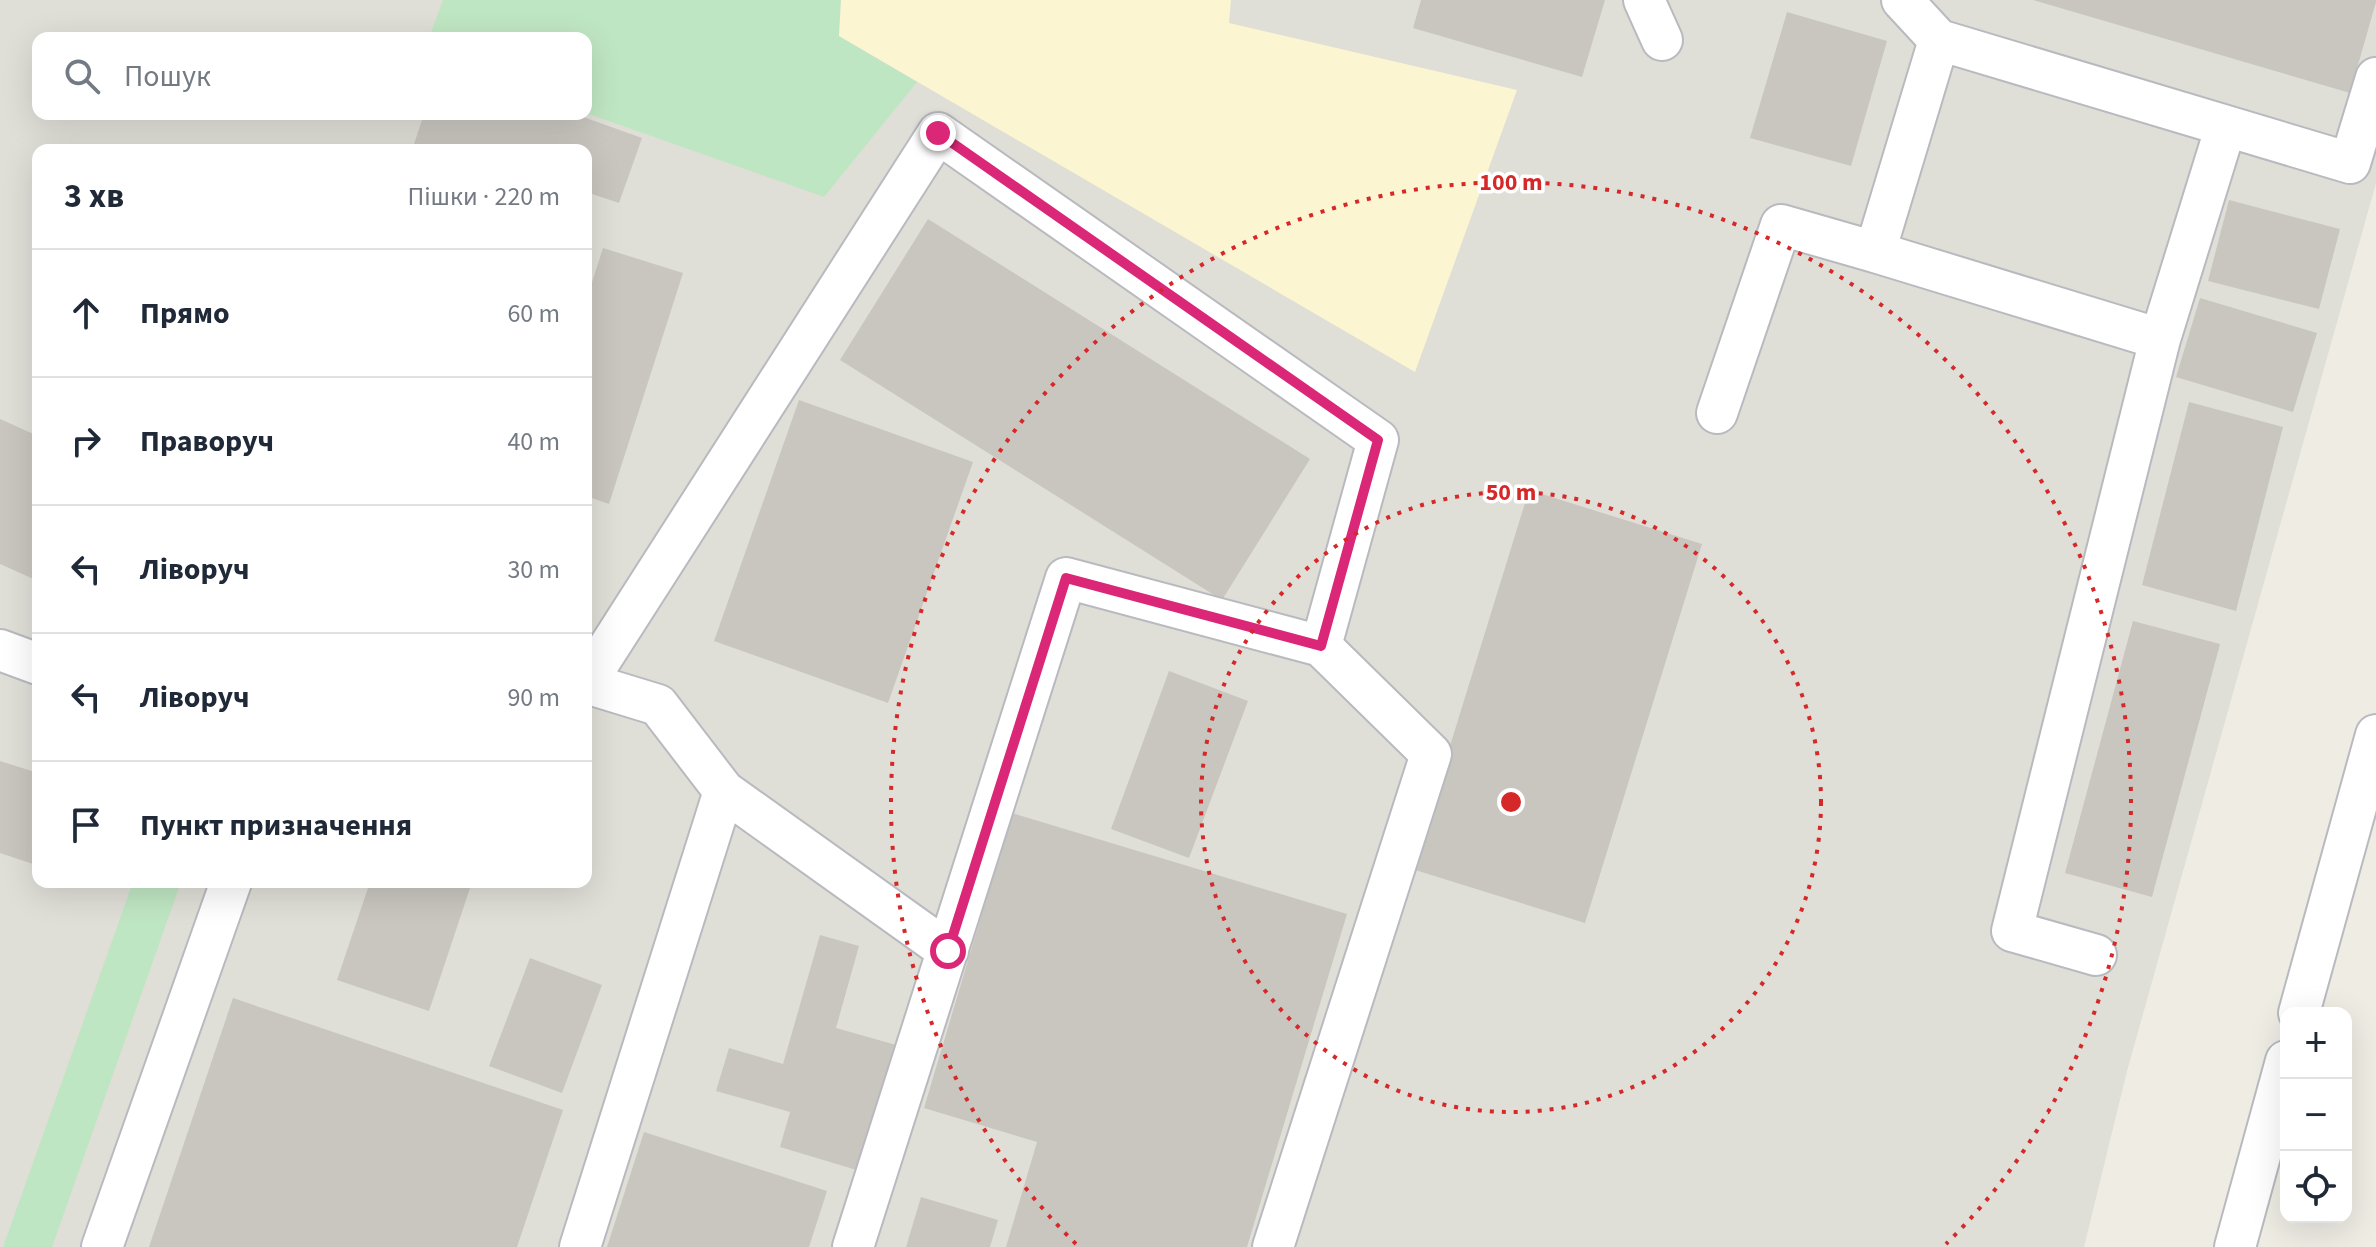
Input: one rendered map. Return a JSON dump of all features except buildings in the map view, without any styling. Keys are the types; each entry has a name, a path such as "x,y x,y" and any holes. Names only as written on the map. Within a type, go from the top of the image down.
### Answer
{"lane":[{"path":"1644,0 1662,40"},
{"path":"1902,0 1939,40 2350,163 2376,78"},
{"path":"1875,252 1939,40"},
{"path":"2096,955 2012,931 2160,339 2226,126"},
{"path":"592,674 938,133 1378,440 1321,646"},
{"path":"1717,413 1781,225 2160,339"},
{"path":"853,1247 1066,578 1321,646 1431,754 1273,1247"},
{"path":"0,650 32,662"},
{"path":"592,685 658,705 724,791 948,951"},
{"path":"2301,1007 2365,817 2376,735"},
{"path":"580,1247 724,791"},
{"path":"102,1247 229,888"},
{"path":"2235,1247 2281,1079"}],"shaded area":[{"path":"0,0 2376,0 2376,183 2127,1071 2084,1247 0,1247"}],"green space":[{"path":"443,0 841,0 839,36 917,82 824,197 592,115 592,32 431,32"},
{"path":"131,888 179,888 52,1247 3,1247"}],"sand":[{"path":"841,0 1231,0 1229,23 1517,90 1415,372 839,36"}],"route":[{"path":"938,133 1378,440 1321,646 1066,578 948,951"}]}
